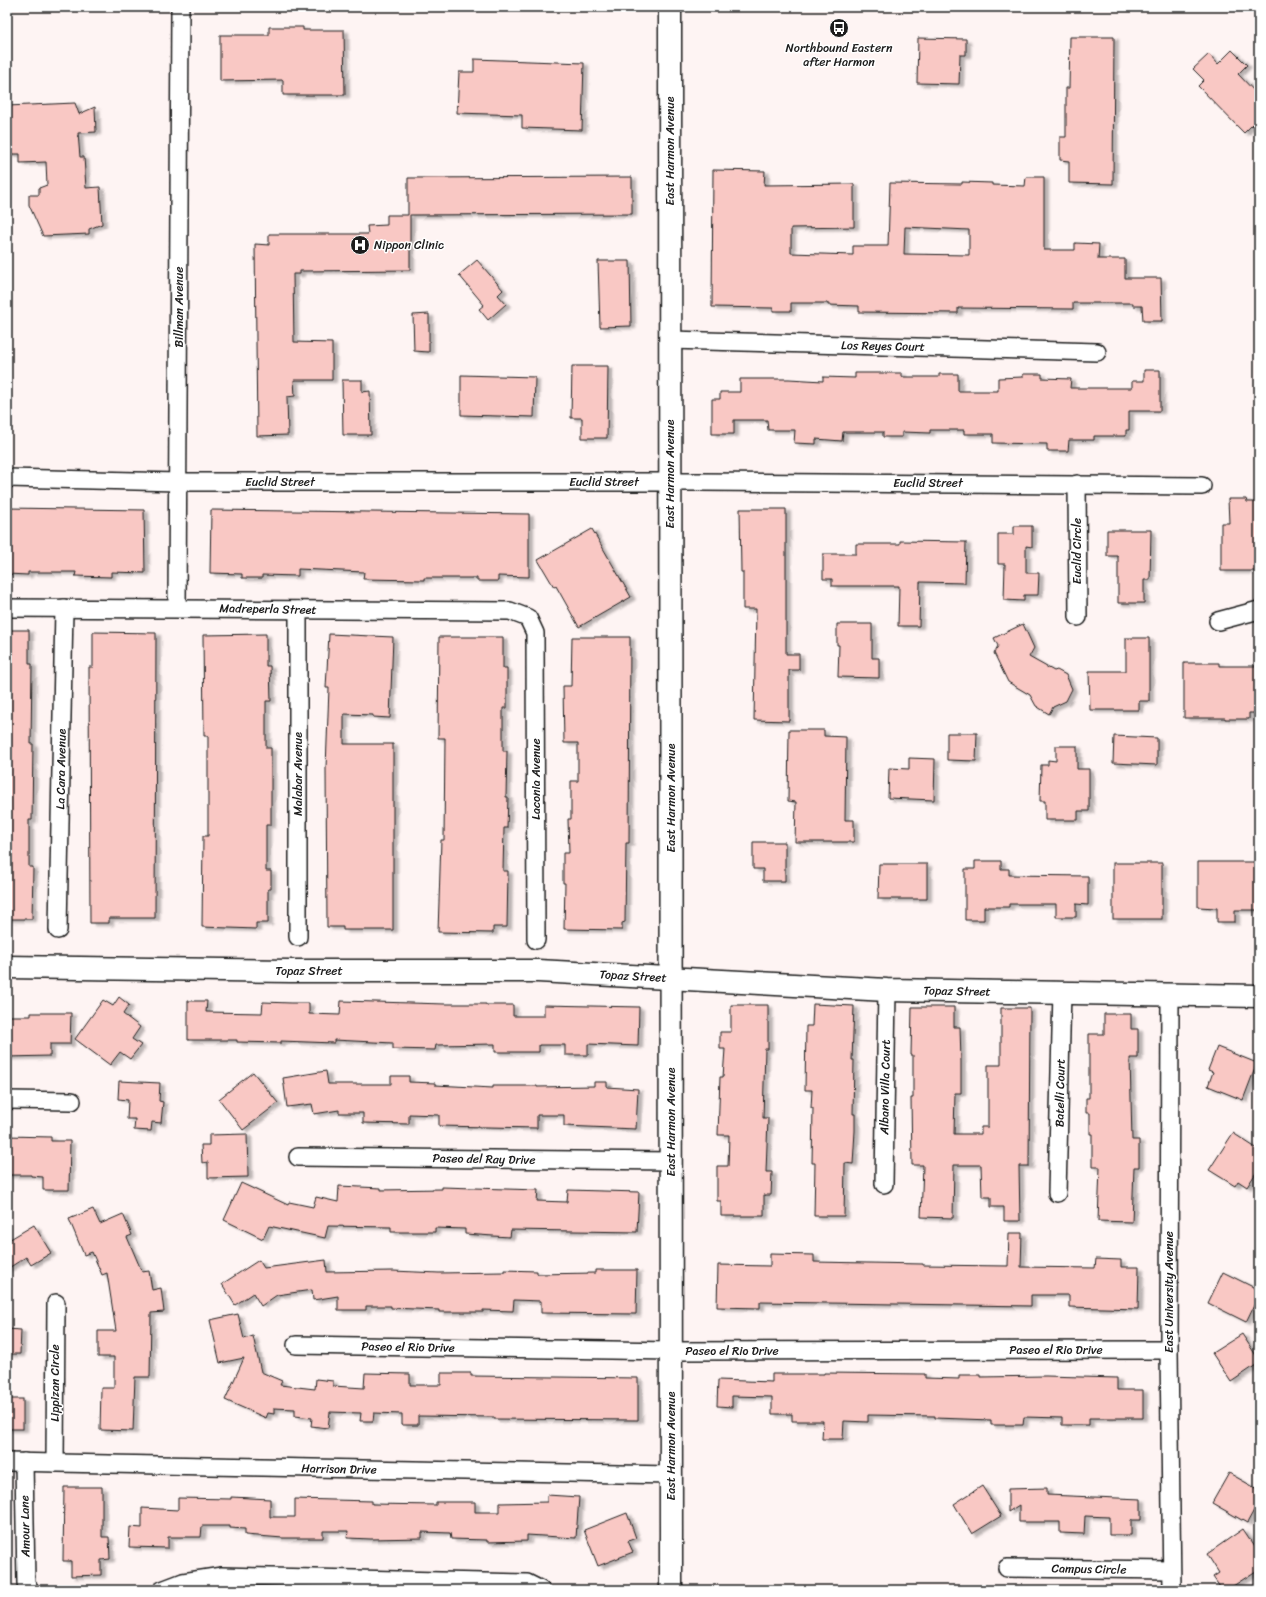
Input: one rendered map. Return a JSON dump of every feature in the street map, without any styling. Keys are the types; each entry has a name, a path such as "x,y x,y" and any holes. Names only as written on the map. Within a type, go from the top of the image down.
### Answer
{"main road":[{"name":"East Harmon Avenue","path":"670,7 671,1590"},
{"name":"Topaz Street","path":"7,967 299,971 538,971 887,990 1259,996"}],"street":[{"name":"Billman Avenue","path":"177,608 180,7"},
{"name":"Los Reyes Court","path":"670,340 1097,352"},
{"name":"Euclid Street","path":"7,478 178,482 670,482 1202,486"},
{"name":"Euclid Circle","path":"1077,484 1078,617"},
{"name":"Madreperla Street","path":"7,608 510,611 528,618"},
{"name":"La Cara Avenue","path":"58,930 64,608"},
{"name":"Malabar Avenue","path":"298,610 298,937"},
{"path":"1218,621 1259,610"},
{"name":"Laconia Avenue","path":"528,618 535,633 536,940"},
{"name":"Albano Villa Court","path":"884,1184 887,990"},
{"name":"Batelli Court","path":"1057,1193 1062,992"},
{"name":"East University Avenue","path":"1170,994 1169,1350 1172,1590"},
{"path":"7,1100 72,1101"},
{"name":"Paseo del Ray Drive","path":"298,1157 671,1161"},
{"name":"Lippizan Circle","path":"55,1463 56,1303"},
{"name":"Paseo el Rio Drive","path":"296,1345 671,1351 1169,1350"},
{"name":"Harrison Drive","path":"7,1462 671,1475"},
{"name":"Amour Lane","path":"24,1462 26,1583 30,1590"},
{"name":"Campus Circle","path":"1007,1568 1171,1570"},
{"path":"162,1590 183,1582 222,1576 527,1583 541,1590"}],"building":[{"path":"269,27 303,27 303,30 344,30 345,95 283,95 283,80 220,81 220,35 269,35"},
{"path":"1070,37 1114,37 1113,184 1069,183 1069,161 1060,160 1060,137 1066,137 1066,88 1069,88"},
{"path":"918,38 966,39 966,55 960,55 959,84 917,83"},
{"path":"1232,50 1247,65 1238,74 1259,96 1259,118 1244,133 1198,86 1204,80 1193,69 1209,54 1218,64"},
{"path":"474,59 584,63 582,130 522,128 522,115 457,113 459,72 474,72"},
{"path":"75,103 79,114 95,107 96,132 78,133 80,157 84,157 86,188 100,187 102,224 89,229 89,234 43,236 29,205 29,195 39,195 39,188 47,185 46,162 20,163 20,154 7,154 7,106"},
{"path":"713,170 765,171 764,185 854,184 854,227 791,228 791,253 853,255 853,246 888,246 890,183 962,184 962,182 1025,186 1026,177 1044,177 1044,250 1075,250 1075,243 1099,244 1098,259 1125,259 1125,278 1161,278 1162,321 1143,321 1142,306 1133,306 1133,303 1073,303 1073,309 958,308 958,313 859,312 859,306 828,305 828,303 791,303 791,311 773,311 773,308 712,307","holes":["905,227 969,230 969,255 904,254"]},
{"path":"632,177 632,214 410,215 410,270 300,271 300,274 293,274 294,342 332,343 332,380 294,380 295,396 287,397 288,435 257,436 255,244 269,245 269,234 368,234 367,226 387,225 387,215 408,215 408,178"},
{"path":"477,260 503,290 498,295 506,304 488,320 479,309 484,305 459,275"},
{"path":"598,261 630,261 631,326 600,327"},
{"path":"429,314 429,352 414,351 413,315"},
{"path":"572,366 608,366 607,438 582,438 582,418 571,418"},
{"path":"1144,370 1160,370 1160,411 1129,411 1129,430 1126,430 1126,436 1094,436 1094,440 1069,440 1068,451 1047,451 1047,444 993,443 993,434 964,434 964,430 930,430 930,433 902,432 902,437 883,437 883,432 843,432 842,441 816,439 816,444 794,443 795,430 768,430 767,420 734,420 734,434 712,434 712,399 720,399 720,392 740,392 740,379 823,381 823,377 855,378 855,373 902,373 902,377 939,377 939,374 958,374 958,391 998,391 998,378 1023,377 1023,374 1042,374 1042,378 1071,379 1070,388 1132,388 1132,381 1144,381"},
{"path":"461,375 535,377 534,417 461,415"},
{"path":"342,380 362,380 362,392 370,391 371,435 343,435"},
{"path":"1228,499 1246,499 1247,502 1259,502 1259,571 1221,571 1221,523 1229,523"},
{"path":"7,508 144,510 145,573 111,572 111,577 75,576 76,572 28,572 28,575 7,574"},
{"path":"740,509 786,509 786,654 799,654 799,670 789,670 789,721 754,720 756,609 743,609"},
{"path":"211,510 529,514 529,577 498,576 498,581 477,581 477,578 424,578 424,580 363,579 364,572 298,569 298,576 262,575 262,578 242,578 242,574 210,573"},
{"path":"1014,526 1032,526 1032,547 1026,546 1026,573 1039,573 1038,595 1024,595 1024,601 1004,600 1005,564 998,564 998,534 1014,534"},
{"path":"592,529 631,597 579,627 556,586 554,587 538,560"},
{"path":"1107,530 1151,530 1150,580 1144,580 1144,603 1118,603 1118,556 1107,556"},
{"path":"900,541 966,542 965,583 920,582 919,626 898,626 899,586 832,586 832,579 823,579 823,554 856,554 856,544 900,544"},
{"path":"837,624 872,624 872,658 879,658 879,678 838,677 839,645 837,645"},
{"path":"1023,624 1034,648 1029,657 1054,671 1057,670 1066,675 1072,689 1066,701 1053,707 1049,714 1036,706 1030,695 1008,682 994,653 998,646 994,638"},
{"path":"7,630 29,630 29,664 32,664 32,820 29,820 29,867 33,867 32,919 7,919"},
{"path":"93,632 156,633 155,918 109,918 109,923 90,923 89,667 93,667"},
{"path":"266,634 266,666 270,666 271,701 266,701 266,748 271,748 271,825 266,825 266,871 271,871 271,889 268,889 268,923 256,923 256,929 202,927 203,836 208,836 208,736 204,736 203,635"},
{"path":"329,634 393,637 390,718 373,717 373,715 344,714 344,744 393,744 393,930 343,930 343,927 327,927 326,768 329,688 326,688"},
{"path":"439,637 503,637 503,668 507,668 507,708 503,708 503,751 507,751 506,797 508,797 507,828 504,828 503,871 508,871 507,927 493,927 493,933 438,932 441,840 444,840 445,738 438,738"},
{"path":"572,637 630,637 629,843 626,843 625,922 622,923 622,930 564,929 565,883 563,883 563,853 569,853 568,819 571,819 571,781 578,781 578,743 564,743 563,686 571,686"},
{"path":"1126,638 1149,638 1149,701 1139,701 1139,710 1090,710 1089,671 1126,671"},
{"path":"1184,663 1219,663 1219,666 1259,666 1259,713 1249,713 1249,719 1184,718"},
{"path":"789,730 824,730 824,736 846,737 845,820 854,820 854,842 795,842 796,802 788,801"},
{"path":"947,733 977,733 976,761 947,760"},
{"path":"1114,736 1157,738 1157,765 1113,763"},
{"path":"1056,746 1077,746 1077,769 1089,769 1089,811 1078,811 1078,820 1045,820 1045,801 1040,801 1041,765 1048,765 1048,760 1056,761"},
{"path":"909,758 935,759 934,800 888,798 889,768 909,769"},
{"path":"753,842 785,842 785,881 763,881 763,869 753,869"},
{"path":"975,861 1001,861 1001,869 1009,869 1009,875 1088,876 1088,905 1076,904 1076,917 1056,917 1056,904 1009,904 1009,907 984,907 984,920 965,920 965,869 975,869"},
{"path":"1198,862 1259,862 1259,910 1235,910 1235,922 1217,922 1217,908 1198,907"},
{"path":"1113,863 1162,863 1162,919 1113,919"},
{"path":"879,864 927,864 927,899 878,899"},
{"path":"119,997 129,1005 123,1014 140,1027 132,1039 141,1045 130,1059 120,1052 110,1065 75,1039 103,1000 113,1006"},
{"path":"188,1001 207,1001 206,1012 262,1013 263,1002 309,1003 309,1014 340,1015 341,1001 513,1005 513,1016 544,1016 544,1005 639,1007 638,1046 588,1044 588,1055 565,1055 565,1045 539,1045 539,1052 495,1052 495,1044 436,1045 435,1050 393,1049 393,1043 334,1040 334,1043 281,1041 281,1043 237,1042 237,1040 188,1040"},
{"path":"813,1004 854,1006 852,1060 854,1060 853,1114 855,1114 855,1131 853,1164 845,1163 844,1216 814,1216 815,1163 812,1163 812,1090 805,1090 806,1026 812,1026"},
{"path":"731,1005 768,1005 768,1049 765,1049 763,1118 768,1118 766,1172 772,1172 771,1195 764,1195 764,1216 721,1216 721,1201 717,1201 717,1166 728,1166 729,1135 718,1135 720,1077 723,1077 725,1049 720,1049 720,1032 731,1032"},
{"path":"912,1007 954,1007 954,1027 960,1027 961,1093 955,1093 954,1134 981,1134 981,1127 988,1127 988,1065 1001,1065 1001,1008 1030,1008 1029,1166 1019,1166 1020,1221 1004,1221 1004,1207 991,1207 991,1197 982,1197 981,1165 954,1165 953,1218 921,1217 923,1165 912,1165"},
{"path":"31,1013 71,1013 70,1044 50,1044 50,1056 7,1057 7,1016 31,1016"},
{"path":"1104,1014 1131,1014 1131,1029 1138,1029 1138,1058 1130,1058 1132,1140 1139,1140 1139,1167 1134,1167 1132,1222 1098,1221 1100,1167 1092,1167 1092,1134 1090,1134 1090,1113 1086,1113 1086,1098 1089,1098 1089,1034 1104,1034"},
{"path":"1217,1047 1257,1063 1243,1100 1208,1086 1213,1072 1208,1070"},
{"path":"326,1071 328,1084 391,1084 391,1076 409,1076 409,1082 493,1088 493,1086 594,1086 594,1082 607,1082 607,1087 638,1089 636,1129 564,1126 564,1115 537,1115 537,1128 439,1126 439,1115 409,1114 409,1124 363,1123 363,1113 339,1113 339,1110 314,1114 312,1104 287,1107 283,1078"},
{"path":"253,1072 278,1103 243,1130 219,1099"},
{"path":"119,1081 160,1083 159,1101 163,1102 161,1123 152,1122 151,1131 134,1130 135,1119 127,1119 128,1100 118,1099"},
{"path":"1233,1133 1259,1150 1259,1168 1247,1187 1238,1181 1235,1186 1209,1170"},
{"path":"247,1134 248,1177 208,1178 208,1162 202,1163 201,1145 209,1145 209,1135"},
{"path":"7,1136 51,1137 51,1141 70,1141 69,1190 43,1190 43,1177 31,1175 7,1175"},
{"path":"241,1183 288,1205 289,1202 313,1207 316,1197 338,1202 339,1186 381,1188 381,1190 442,1189 442,1187 538,1190 537,1201 567,1202 568,1190 639,1192 637,1232 511,1230 510,1237 465,1234 465,1229 435,1228 435,1232 391,1232 391,1227 328,1226 325,1238 269,1226 263,1239 224,1220"},
{"path":"93,1209 100,1224 123,1214 132,1235 127,1237 142,1272 149,1271 152,1290 161,1288 164,1312 151,1313 150,1377 135,1377 133,1431 100,1430 101,1388 114,1388 114,1357 98,1357 98,1331 116,1331 107,1273 102,1275 92,1252 84,1255 69,1219"},
{"path":"34,1225 51,1253 31,1265 26,1257 7,1269 7,1241"},
{"path":"1009,1233 1022,1233 1021,1267 1095,1268 1096,1259 1121,1260 1121,1267 1139,1267 1138,1309 1069,1307 1069,1295 1031,1295 1031,1306 760,1302 760,1308 717,1307 718,1265 770,1266 770,1254 814,1255 814,1262 1008,1266"},
{"path":"259,1260 264,1268 326,1260 327,1272 393,1271 439,1273 504,1272 504,1270 537,1271 537,1274 595,1273 595,1270 637,1270 636,1314 541,1313 541,1301 514,1300 513,1311 483,1310 483,1312 439,1312 439,1310 391,1308 391,1306 366,1306 366,1310 338,1310 338,1296 313,1300 312,1290 277,1295 261,1306 253,1293 235,1305 222,1284"},
{"path":"1223,1272 1259,1290 1259,1295 1246,1322 1208,1303"},
{"path":"238,1314 244,1339 253,1336 261,1372 282,1381 280,1385 315,1389 316,1379 333,1381 333,1386 364,1388 365,1373 410,1374 410,1385 441,1385 441,1373 471,1373 471,1376 638,1378 638,1420 494,1419 494,1417 418,1416 418,1425 402,1425 402,1414 374,1413 373,1421 360,1421 361,1413 330,1412 328,1428 311,1426 312,1418 295,1416 295,1409 274,1408 274,1414 268,1413 266,1418 225,1400 244,1358 220,1363 210,1320"},
{"path":"7,1329 21,1330 20,1354 7,1354"},
{"path":"1242,1334 1259,1360 1259,1363 1231,1382 1212,1353"},
{"path":"772,1374 925,1374 925,1378 959,1379 959,1375 980,1375 980,1377 1046,1376 1117,1378 1117,1390 1143,1390 1143,1418 1089,1418 1089,1425 1062,1425 1062,1418 1024,1417 1023,1425 991,1425 991,1420 935,1418 935,1416 868,1415 868,1422 844,1421 843,1439 822,1439 823,1421 792,1421 792,1414 772,1414 772,1397 732,1396 732,1407 717,1406 718,1380 772,1382"},
{"path":"7,1399 23,1399 23,1429 7,1429"},
{"path":"1229,1473 1259,1490 1259,1501 1247,1523 1212,1503"},
{"path":"982,1486 1001,1516 972,1534 954,1504"},
{"path":"64,1487 102,1487 102,1537 109,1537 110,1559 101,1560 101,1575 71,1576 71,1561 63,1561"},
{"path":"1047,1488 1047,1495 1141,1499 1141,1520 1131,1520 1131,1535 1109,1535 1109,1517 1085,1516 1084,1534 1060,1533 1060,1522 1019,1522 1019,1505 1008,1512 1008,1489"},
{"path":"547,1495 579,1497 576,1538 527,1535 527,1541 487,1542 487,1540 451,1539 450,1533 422,1532 422,1538 371,1539 347,1538 348,1531 323,1531 323,1538 283,1538 245,1535 245,1529 230,1528 230,1526 202,1526 201,1537 168,1537 168,1548 129,1547 130,1527 142,1528 142,1508 178,1510 178,1498 231,1499 231,1497 270,1499 270,1517 295,1517 295,1499 372,1501 372,1504 436,1505 436,1502 475,1502 475,1512 500,1512 500,1503 547,1502"},
{"path":"627,1513 636,1538 628,1541 633,1552 598,1566 584,1530"},
{"path":"1243,1529 1259,1553 1259,1569 1227,1590 1222,1590 1213,1577 1219,1573 1207,1554"}],"place":[{"name":"Northbound Eastern after Harmon","path":"839,28"},
{"name":"Nippon Clinic","path":"360,245"}]}
